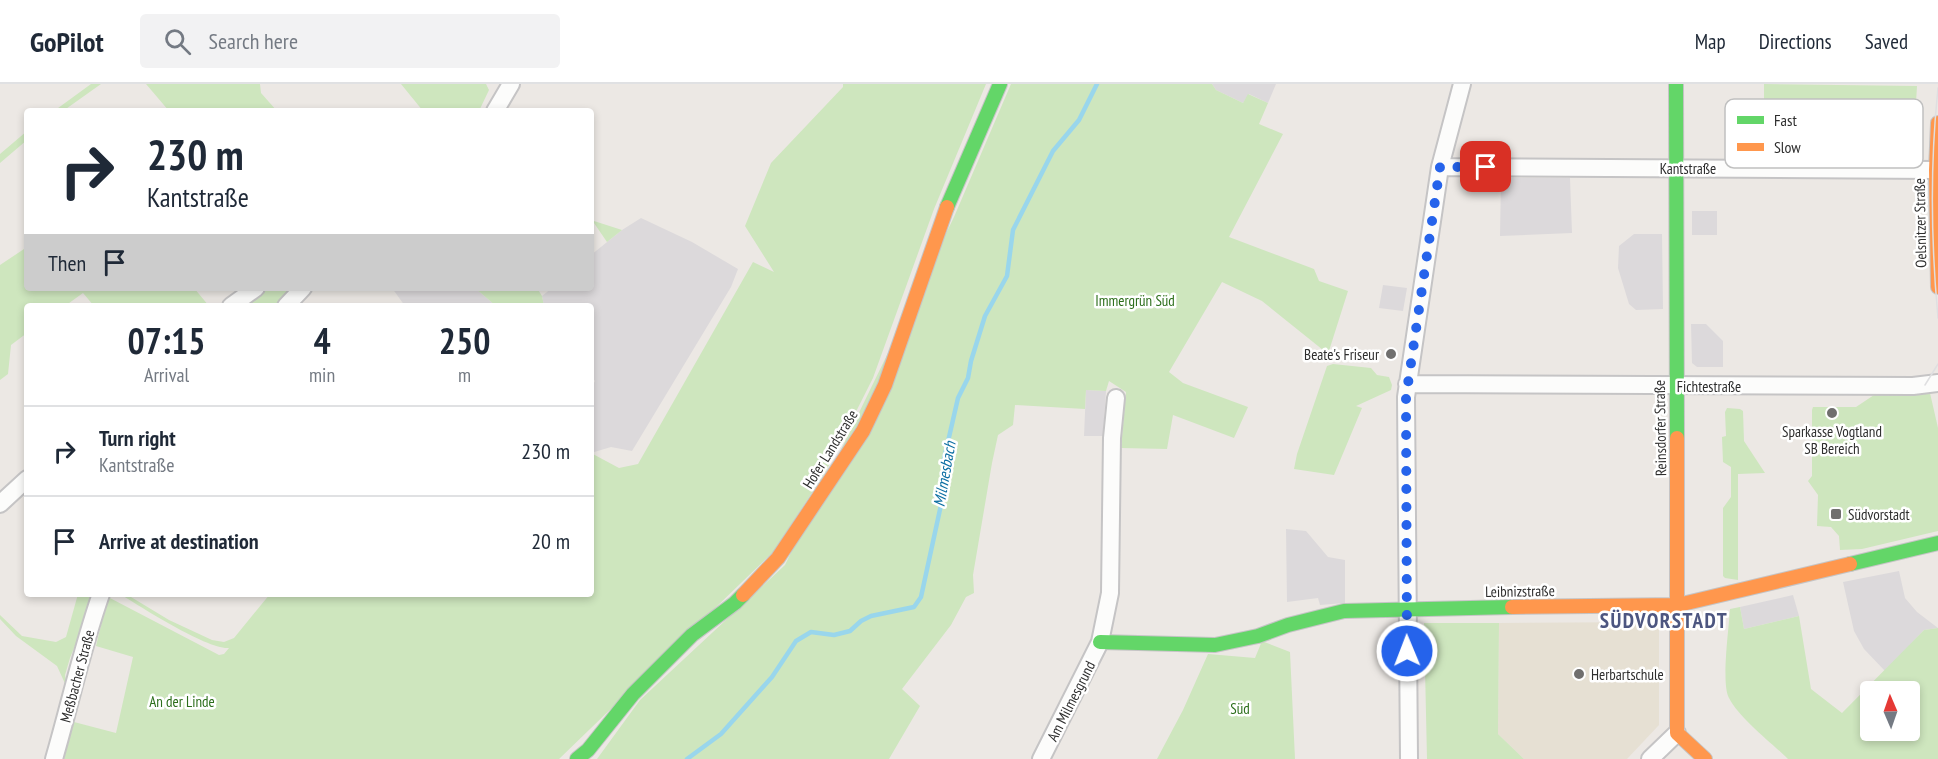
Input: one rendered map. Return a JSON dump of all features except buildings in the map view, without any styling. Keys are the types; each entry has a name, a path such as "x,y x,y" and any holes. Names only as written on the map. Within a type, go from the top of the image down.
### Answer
{"street":[{"path":"497,108 511,84"},
{"name":"Hofer Landstraße","path":"577,759 588,750 633,694 692,635 735,603 778,558 863,431 885,385 945,213 1000,84"},
{"path":"1409,759 1407,384 1440,167 1462,84"},
{"name":"Reinsdorfer Straße","path":"1676,84 1677,733"},
{"name":"Oelsnitzer Straße","path":"1938,123 1936,170 1938,287"},
{"name":"Kantstraße","path":"1440,167 1936,170"},
{"path":"235,303 252,291"},
{"path":"289,303 300,291"},
{"name":"Fichtestraße","path":"1407,384 1913,386 1938,383"},
{"name":"Am Milmesgrund","path":"1041,759 1100,642 1110,593 1112,438 1116,399"},
{"path":"0,504 24,482"},
{"name":"Leibnizstraße","path":"1100,642 1215,645 1258,636 1288,625 1336,613 1407,608 1678,605 1938,543"},
{"name":"Meßbacher Straße","path":"54,759 75,686 86,636 100,597"},
{"path":"1650,759 1677,733 1705,759"}],"shaded area":[{"path":"1212,84 1276,84 1268,103 1249,94 1243,103 1216,90"},
{"path":"1501,178 1570,178 1572,233 1500,236"},
{"path":"1692,211 1717,211 1717,235 1692,235"},
{"path":"641,218 692,242 738,269 731,287 632,451 611,447 594,452 594,303 543,303 542,296 548,291 594,291 594,253"},
{"path":"1634,234 1662,234 1663,309 1636,310 1629,304 1618,268 1619,246"},
{"path":"1383,285 1407,288 1403,311 1379,308"},
{"path":"394,291 478,291 492,303 403,303"},
{"path":"1691,324 1706,324 1723,341 1723,367 1697,367 1692,363"},
{"path":"1086,390 1106,391 1103,436 1084,436"},
{"path":"1286,529 1306,531 1328,557 1345,560 1345,603 1320,605 1318,598 1287,602"},
{"path":"1899,571 1905,598 1917,612 1938,628 1924,630 1885,671 1864,649 1854,631 1843,582"},
{"path":"1793,595 1799,616 1744,629 1740,607"},
{"name":"Herbartschule","path":"1659,622 1659,725 1627,759 1524,759 1498,734 1499,623"}],"green space":[{"path":"91,84 101,84 67,108 58,108"},
{"path":"146,84 260,84 261,93 274,108 166,108"},
{"path":"401,84 486,84 489,90 480,108 421,108"},
{"name":"An der Linde","path":"843,84 986,84 934,209 873,378 826,471 774,551 559,759 64,759 74,722 116,733 133,657 96,646 108,597 219,655 224,654 229,648 219,647 191,635 125,597 131,597 169,620 212,640 224,642 234,638 268,597 594,597 594,455 619,468 638,464 753,262 774,272 745,226 771,163 843,87"},
{"name":"Immergrün Süd","path":"1011,84 1212,84 1216,90 1243,103 1248,94 1268,103 1259,124 1283,134 1229,237 1314,269 1319,281 1348,291 1328,354 1262,301 1222,282 1169,372 1183,383 1248,407 1234,438 1173,415 1167,449 1121,448 1126,392 1109,381 1106,391 1086,390 1085,409 1015,405 1013,425 998,435 973,575 974,593 966,597 951,625 902,689 920,706 889,759 597,759 640,700 785,565 954,217"},
{"path":"1764,84 1917,86 1916,99 1764,99"},
{"path":"24,134 24,143 0,163 0,154"},
{"path":"594,221 622,230 607,242"},
{"path":"24,249 24,291 196,291 206,303 91,303 83,293 69,303 24,303 24,335 11,345 8,374 0,380 0,265"},
{"path":"261,291 292,291 282,303 245,303"},
{"path":"478,291 539,291 543,303 492,303"},
{"path":"1333,364 1371,368 1377,375 1389,377 1391,390 1356,406 1362,408 1334,475 1294,469 1327,366"},
{"path":"1877,393 1930,393 1938,428 1938,531 1862,549 1840,550 1839,536 1831,527 1817,526 1818,495 1808,481 1812,476 1812,410 1813,407 1856,407"},
{"path":"1727,408 1743,411 1744,441 1765,473 1738,474 1738,580 1723,576 1723,508 1731,497 1731,467 1723,462 1722,437 1726,436 1725,412"},
{"path":"77,597 95,597 65,675 68,690 57,666 16,636 0,619 0,615 22,636 56,642 66,637"},
{"path":"1740,607 1744,629 1799,616 1811,689 1842,713 1860,695 1860,741 1920,741 1920,681 1874,681 1924,630 1938,628 1938,759 1788,759 1734,706 1727,691 1726,669 1730,609"},
{"path":"1424,623 1499,623 1498,734 1524,759 1427,759"},
{"name":"Süd","path":"1262,641 1290,652 1295,759 1157,759 1183,710 1208,654 1255,658"}],"waterway":[{"name":"Milmesbach","path":"687,759 721,734 772,677 796,641 811,632 834,635 850,631 871,616 914,607 921,597 944,491 944,459 958,398 968,378 985,316 1007,276 1013,230 1053,151 1079,120 1097,84"}],"tram line":[{"path":"1938,88 1932,203 1938,318"},
{"path":"1925,385 1938,364"}],"traffic: fast":[{"path":"947,207 1000,84"},
{"path":"1676,84 1677,438"},
{"path":"1850,564 1938,543"},
{"path":"577,759 588,750 633,694 692,635 743,595"},
{"path":"1100,642 1215,645 1258,636 1288,625 1344,611 1512,607"}],"traffic: slow":[{"path":"1938,123 1936,170 1938,287"},
{"path":"743,595 778,558 863,431 885,385 947,207"},
{"path":"1677,438 1677,733 1705,759"},
{"path":"1512,607 1678,605 1850,564"}],"place":[{"name":"Beate's Friseur","path":"1391,354"},
{"name":"Sparkasse Vogtland SB Bereich","path":"1832,413"},
{"name":"Südvorstadt","path":"1836,514"},
{"name":"Herbartschule","path":"1579,674"}],"district":[{"name":"SÜDVORSTADT","path":"1664,620"}],"route":[{"path":"1407,651 1406,397 1440,167 1486,167"}]}
